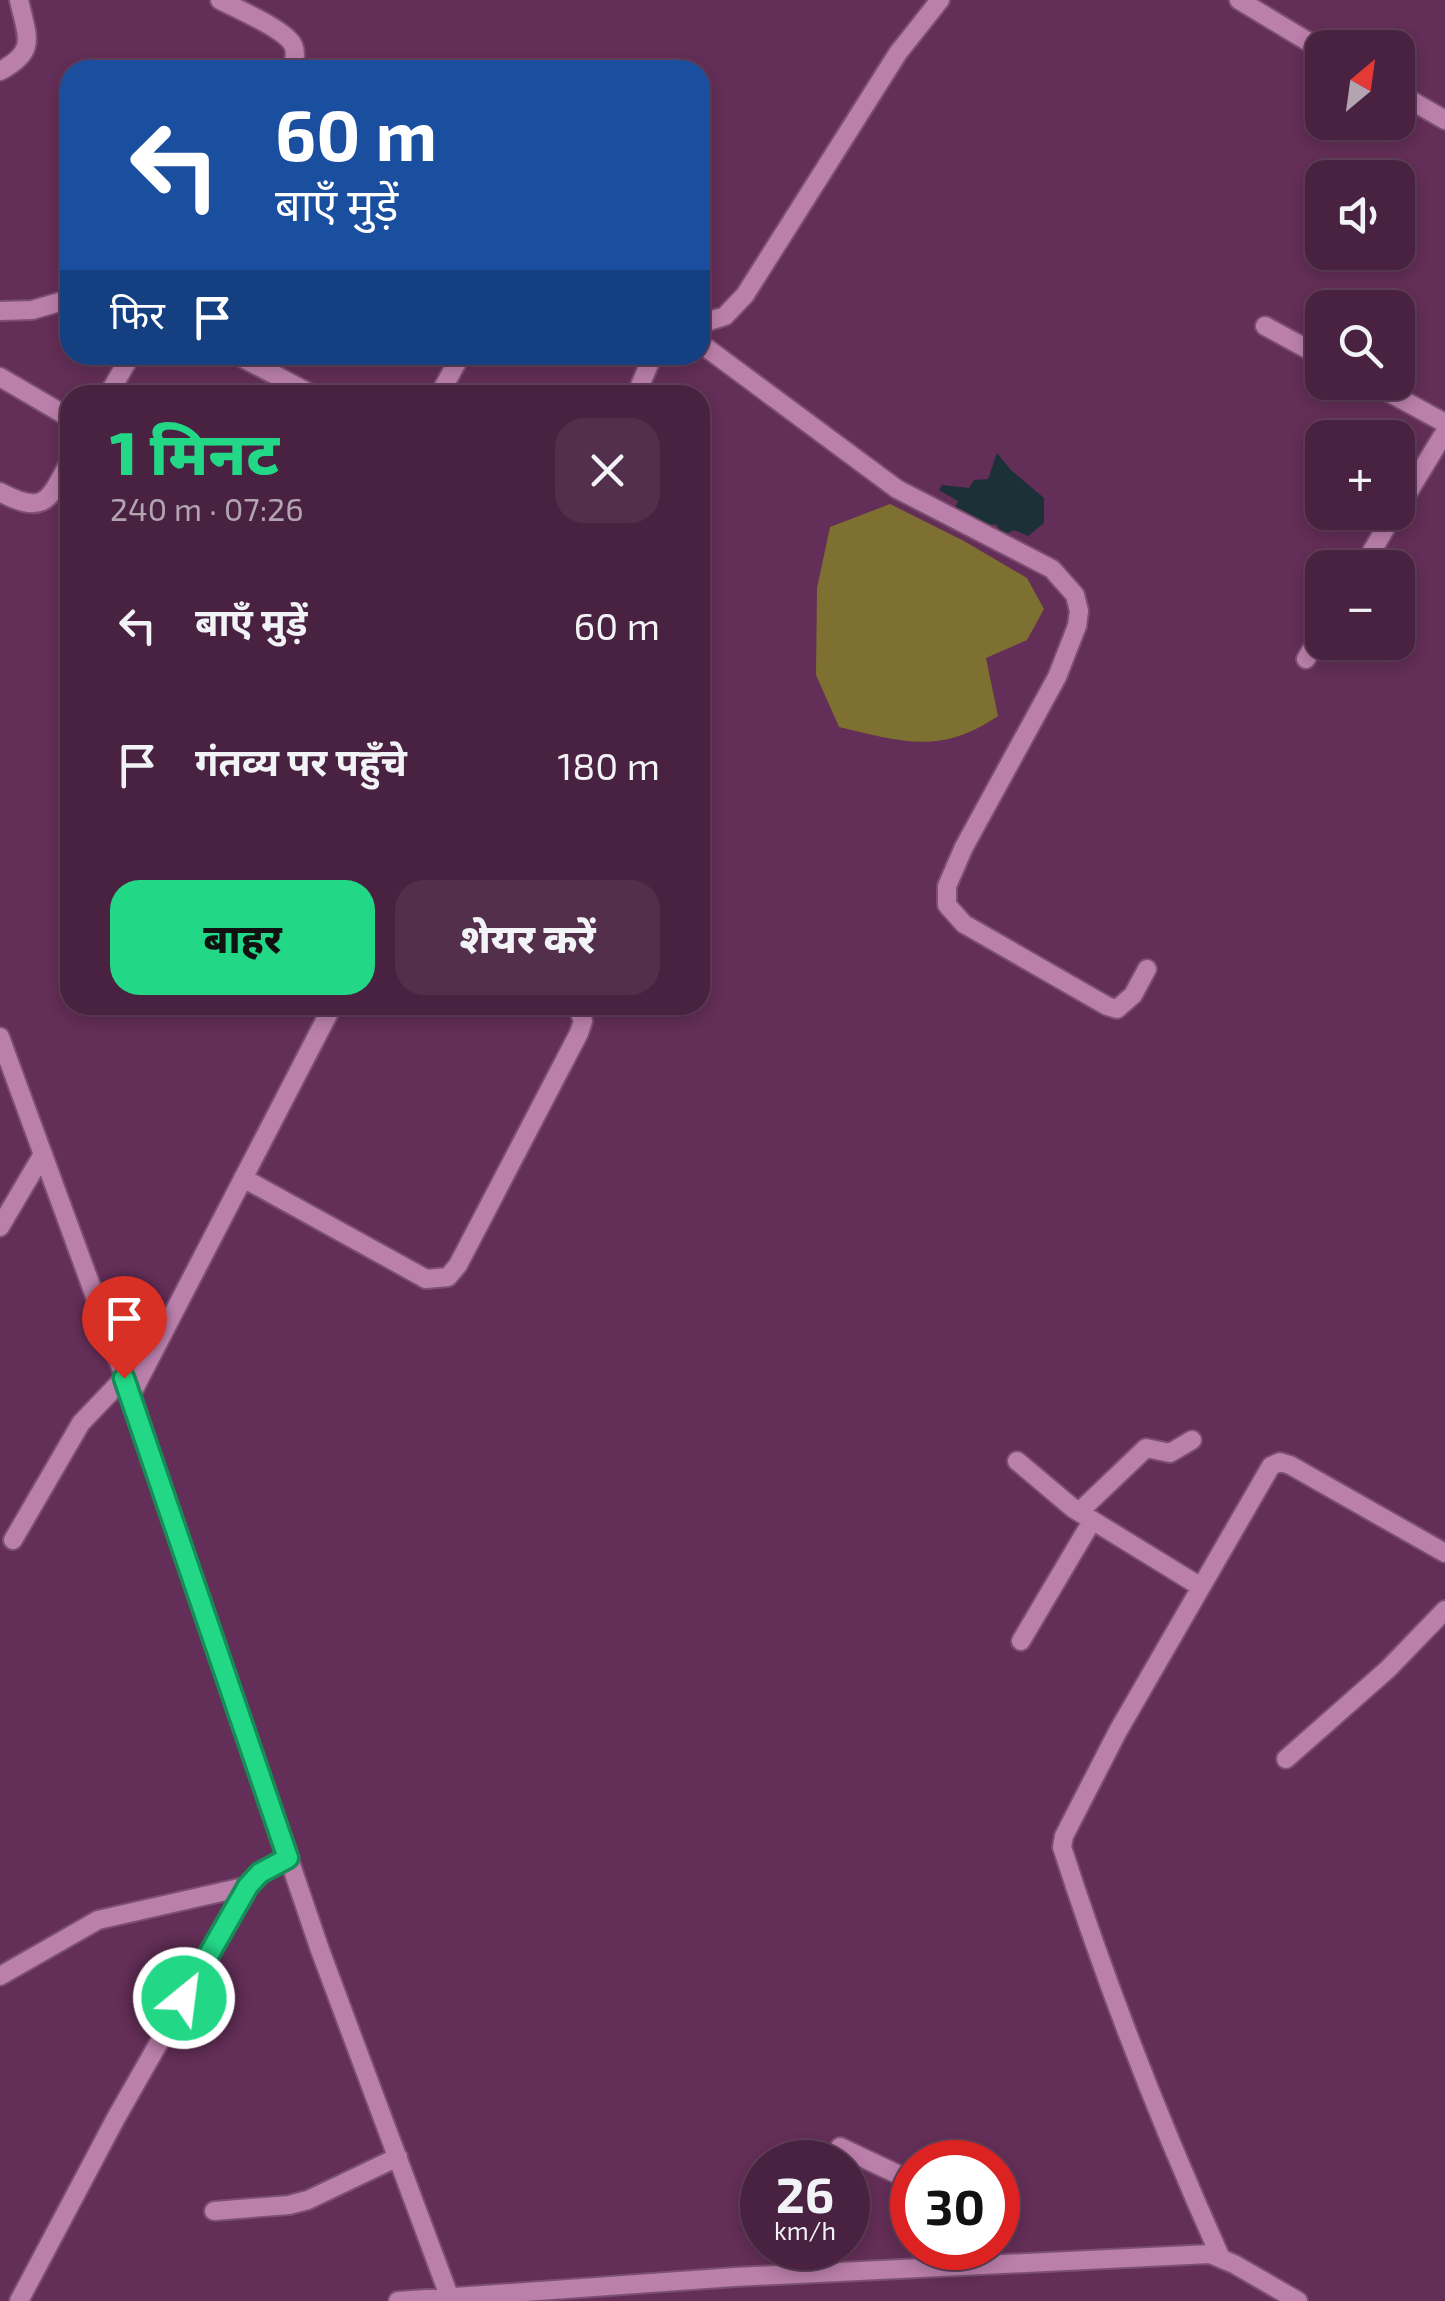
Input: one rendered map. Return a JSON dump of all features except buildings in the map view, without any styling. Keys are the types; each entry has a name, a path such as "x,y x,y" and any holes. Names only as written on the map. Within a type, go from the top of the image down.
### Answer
{"street":[{"path":"0,71 24,55 28,45 19,0"},
{"path":"220,0 282,34 293,44 294,60"},
{"path":"710,321 724,316 744,296 898,54 940,0"},
{"path":"1239,0 1305,40"},
{"path":"1415,103 1445,120"},
{"path":"0,311 32,310 60,302"},
{"path":"1265,326 1305,348"},
{"path":"710,350 897,489 1052,569 1074,595 1078,626 1057,676 964,848 944,896 946,906 964,924 1107,1006 1125,1006 1147,969"},
{"path":"256,365 294,385"},
{"path":"0,377 60,412"},
{"path":"1403,400 1445,423"},
{"path":"1415,480 1445,432"},
{"path":"0,492 26,505 36,505 53,493 60,480"},
{"path":"13,1540 81,1423 128,1386 244,1178 328,1015"},
{"path":"244,1178 426,1279 448,1277 458,1265 579,1033 581,1015"},
{"path":"0,1037 128,1386 288,1858 451,2300"},
{"path":"0,1227 43,1154"},
{"path":"1022,1641 1085,1516 1146,1448 1170,1453 1192,1440"},
{"path":"1017,1461 1085,1516 1201,1587"},
{"path":"1220,2256 1153,2103 1112,1996 1062,1847 1064,1836 1118,1731 1264,1472 1280,1462 1290,1465 1445,1553"},
{"path":"1286,1760 1388,1669 1445,1610"},
{"path":"18,2301 248,1886 260,1873 288,1858"},
{"path":"0,1976 98,1920 248,1886"},
{"path":"214,2211 308,2200 398,2158"},
{"path":"1020,2265 1220,2256 1298,2301"},
{"path":"398,2301 735,2277 919,2270"}],"shaded area":[{"path":"997,453 1044,498 1044,523 1028,536 1014,530 1003,535 996,524 986,526 954,511 958,501 939,490 942,485 969,488 974,480 988,479"},
{"path":"890,504 1027,578 1044,609 1027,640 986,658 998,716 939,741 902,740 839,727 816,675 817,588 830,527"}],"route":[{"path":"124,1378 288,1858 260,1873 248,1886 184,1998"}]}
